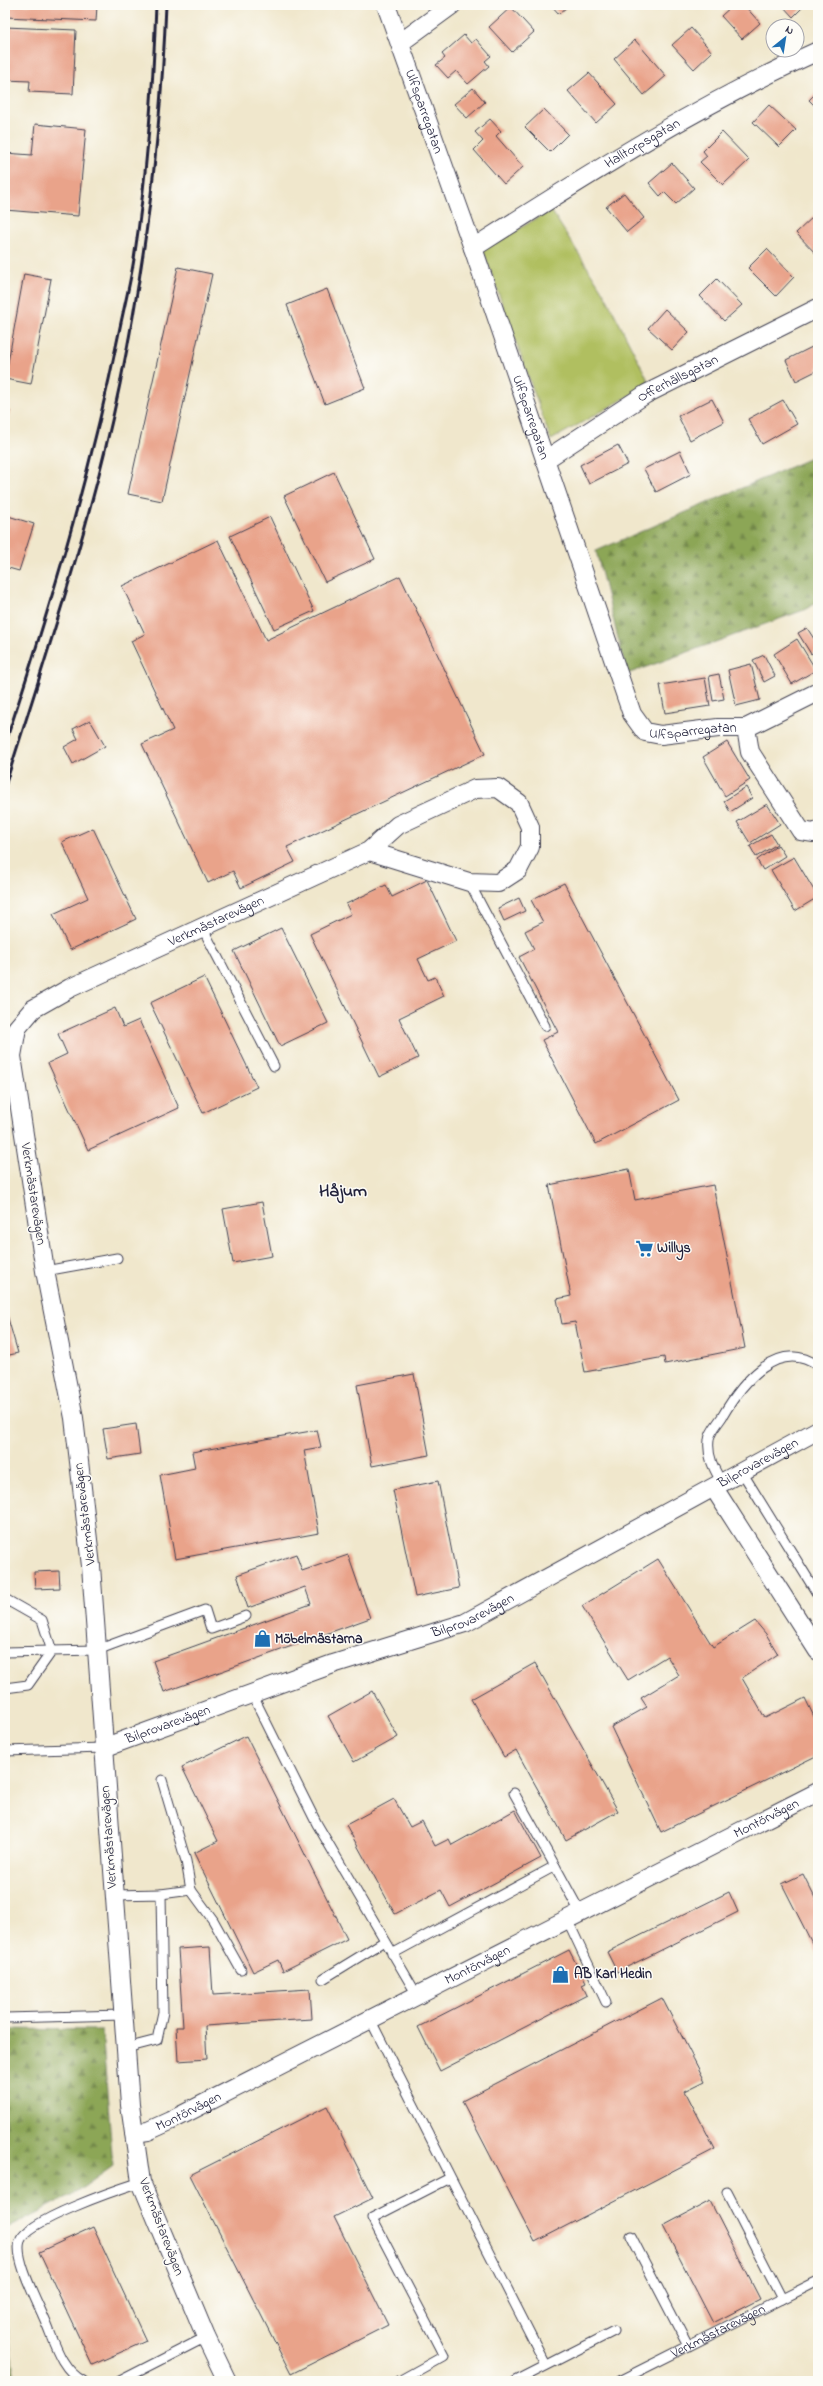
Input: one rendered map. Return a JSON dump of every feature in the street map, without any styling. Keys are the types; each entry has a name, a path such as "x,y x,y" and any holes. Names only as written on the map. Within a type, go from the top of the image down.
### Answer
{"street":[{"name":"Ulfsparregatan","path":"386,5 473,248 632,714 638,724 645,732 661,735 718,728 746,728 818,692"},
{"path":"400,43 452,5"},
{"name":"Halltorpsgatan","path":"473,248 669,126 782,67 818,51"},
{"name":"Offerhällsgatan","path":"545,460 646,394 818,308"},
{"name":"Ulfsparregatan","path":"746,728 750,752 801,831 814,834 818,831"},
{"name":"Verkmästarevägen","path":"227,2381 206,2337 141,2182 134,2133 123,2015 103,1748 95,1602 74,1418 45,1271 12,1056 17,1028 33,1009 70,988 368,852 398,824 475,789 498,788 519,803 530,826 530,847 518,870 498,883 469,882 368,852"},
{"name":"Bilprovarevägen","path":"103,1748 333,1664 465,1623 818,1430"},
{"path":"718,1485 818,1650"},
{"name":"Montörvägen","path":"134,2133 148,2131 170,2121 818,1792"}],"lane":[{"path":"469,882 545,1026"},
{"path":"202,927 274,1066"},
{"path":"45,1271 117,1258"},
{"path":"718,1485 710,1464 708,1439 726,1410 748,1382 771,1361 795,1355 818,1366"},
{"path":"742,1472 818,1595"},
{"path":"5,1599 42,1620 52,1651"},
{"path":"5,1652 97,1650 204,1610 211,1629 246,1616"},
{"path":"5,1688 28,1685 52,1651"},
{"path":"252,1694 317,1824 417,1995"},
{"path":"5,1751 103,1748"},
{"path":"162,1780 186,1861 191,1890 213,1920 241,1970"},
{"path":"514,1793 555,1866 606,2002"},
{"path":"392,1954 555,1866"},
{"path":"114,1895 161,1894 191,1890"},
{"path":"126,2048 157,2040 163,2012 161,1894"},
{"path":"323,1979 385,1941"},
{"path":"5,2018 123,2015"},
{"path":"370,2019 546,2365"},
{"path":"399,2381 444,2356 372,2218 450,2178"},
{"path":"83,2381 64,2365 28,2280 19,2254 20,2241 26,2232 43,2222 104,2194 141,2182"},
{"path":"727,2192 782,2299"},
{"path":"631,2236 688,2346"},
{"name":"Verkmästarevägen","path":"619,2381 818,2281"},
{"path":"516,2381 614,2331"},
{"path":"120,2381 206,2337"}],"green space":[{"path":"551,210 605,295 650,384 551,440 483,250"},
{"path":"818,455 818,602 804,610 627,674 596,551"},
{"path":"5,2029 102,2030 113,2166 77,2192 5,2229"},
{"path":"5,2308 15,2381 5,2381"}],"building":[{"path":"5,5 97,5 96,21 5,17"},
{"path":"551,5 569,5 559,14"},
{"path":"733,5 744,5 760,23 742,39 721,16"},
{"path":"782,5 805,5 793,17"},
{"path":"511,7 534,32 512,52 489,27"},
{"path":"5,27 76,30 73,94 29,92 30,81 5,80"},
{"path":"691,28 712,52 694,69 672,45"},
{"path":"464,35 471,43 476,39 491,56 485,61 489,66 468,84 456,71 448,78 436,65 445,58 442,54"},
{"path":"635,40 666,76 644,95 614,59"},
{"path":"589,73 617,104 596,123 568,91"},
{"path":"473,88 485,102 467,118 454,104"},
{"path":"818,91 818,109 809,100"},
{"path":"769,105 796,130 779,147 753,122"},
{"path":"544,109 568,134 550,152 525,127"},
{"path":"490,119 501,131 496,136 523,167 504,184 474,150 483,141 475,132"},
{"path":"35,124 86,129 78,216 5,210 5,153 32,155"},
{"path":"722,132 749,160 723,185 700,162 707,156 703,151"},
{"path":"672,163 694,188 676,204 664,192 660,196 649,183"},
{"path":"624,193 644,218 627,232 606,207"},
{"path":"815,215 818,218 818,256 796,233"},
{"path":"767,249 794,277 776,296 748,268"},
{"path":"178,267 212,274 162,501 128,494"},
{"path":"24,274 51,279 31,384 5,379"},
{"path":"717,279 742,305 724,321 700,296"},
{"path":"327,289 365,388 325,404 287,305"},
{"path":"665,309 689,332 672,350 648,328"},
{"path":"818,344 818,370 796,381 786,360"},
{"path":"712,399 724,422 690,440 678,416"},
{"path":"783,400 797,424 762,444 748,419"},
{"path":"5,410 10,411 5,427"},
{"path":"618,445 628,464 589,484 580,465"},
{"path":"680,451 691,474 656,492 644,469"},
{"path":"334,472 375,559 325,582 284,496"},
{"path":"5,515 34,524 19,571 5,567"},
{"path":"270,517 314,611 274,629 230,536"},
{"path":"218,540 266,640 400,576 485,754 287,847 295,862 241,888 233,871 208,883 142,744 173,730 131,641 145,634 122,586"},
{"path":"807,628 818,645 818,649 811,654 798,633"},
{"path":"797,639 816,670 792,684 774,654"},
{"path":"764,655 775,676 764,682 753,660"},
{"path":"751,664 760,700 736,706 728,670"},
{"path":"719,674 724,699 713,701 709,676"},
{"path":"705,678 710,706 665,713 660,685"},
{"path":"90,720 105,746 73,764 64,747 78,739 73,729"},
{"path":"727,742 750,780 725,796 703,757"},
{"path":"746,787 752,798 730,812 724,801"},
{"path":"767,804 780,824 750,843 737,822"},
{"path":"93,828 136,919 70,950 53,914 88,898 62,842"},
{"path":"771,834 777,844 756,857 750,846"},
{"path":"778,845 785,856 763,870 757,860"},
{"path":"794,857 818,897 795,911 771,870"},
{"path":"427,880 456,941 418,959 428,980 435,977 444,996 399,1018 418,1058 379,1077 310,934 351,914 346,904 386,885 392,897"},
{"path":"564,883 679,1100 596,1144 542,1040 558,1032 519,957 534,949 525,931 543,922 531,900"},
{"path":"519,898 525,911 504,921 498,908"},
{"path":"281,928 328,1023 280,1046 234,951"},
{"path":"204,977 257,1087 203,1113 150,1003"},
{"path":"115,1008 123,1027 139,1020 179,1108 88,1150 48,1063 67,1054 58,1034"},
{"name":"Willys","path":"629,1169 635,1200 713,1185 745,1348 665,1364 664,1357 585,1372 575,1322 562,1324 557,1299 571,1296 549,1185"},
{"path":"262,1202 272,1256 233,1263 223,1209"},
{"path":"5,1308 18,1353 5,1356"},
{"path":"414,1374 429,1455 372,1466 357,1385"},
{"path":"136,1424 140,1454 108,1459 103,1429"},
{"path":"317,1430 321,1447 304,1450 319,1533 175,1559 160,1475 195,1468 192,1452"},
{"path":"438,1481 459,1588 415,1597 393,1490"},
{"name":"Möbelmästarna","path":"296,1554 302,1571 348,1555 370,1618 164,1692 153,1661 311,1604 305,1587 248,1608 237,1575"},
{"path":"658,1559 713,1647 755,1621 766,1634 778,1654 742,1678 765,1718 805,1698 818,1725 818,1755 661,1832 611,1727 647,1707 641,1698 679,1675 667,1656 628,1680 582,1606"},
{"path":"59,1571 60,1588 35,1589 34,1572"},
{"path":"535,1663 618,1811 566,1840 516,1750 504,1757 471,1699"},
{"path":"372,1691 398,1737 354,1762 328,1716"},
{"path":"246,1736 347,1939 283,1971 278,1960 253,1972 194,1853 218,1841 182,1767"},
{"path":"394,1799 410,1827 422,1821 435,1846 449,1839 452,1845 515,1810 541,1858 450,1907 441,1890 395,1914 346,1825"},
{"path":"803,1874 818,1904 818,1955 782,1884"},
{"path":"729,1892 738,1912 617,1972 607,1952"},
{"path":"210,1947 213,1995 310,1989 312,2019 205,2026 207,2059 178,2061 176,2027 183,2027 178,1949"},
{"path":"569,1950 586,1983 582,1985 587,1995 440,2071 418,2027"},
{"path":"662,1998 705,2081 685,2091 715,2149 535,2242 462,2101"},
{"path":"327,2106 373,2198 334,2217 388,2325 291,2374 190,2175"},
{"path":"710,2201 760,2299 713,2323 663,2226"},
{"path":"93,2227 146,2341 92,2365 39,2252"}],"railway":[{"path":"5,744 53,593 82,491 107,389 131,278 139,227 146,164 156,5"},
{"path":"5,786 68,586 109,435 120,384 145,243 151,195 164,53 166,5"}],"place":[{"name":"Willys","path":"644,1248"},
{"name":"Möbelmästarna","path":"262,1639"},
{"name":"AB Karl Hedin","path":"561,1974"}],"district":[{"name":"Håjum","path":"343,1192"}]}
